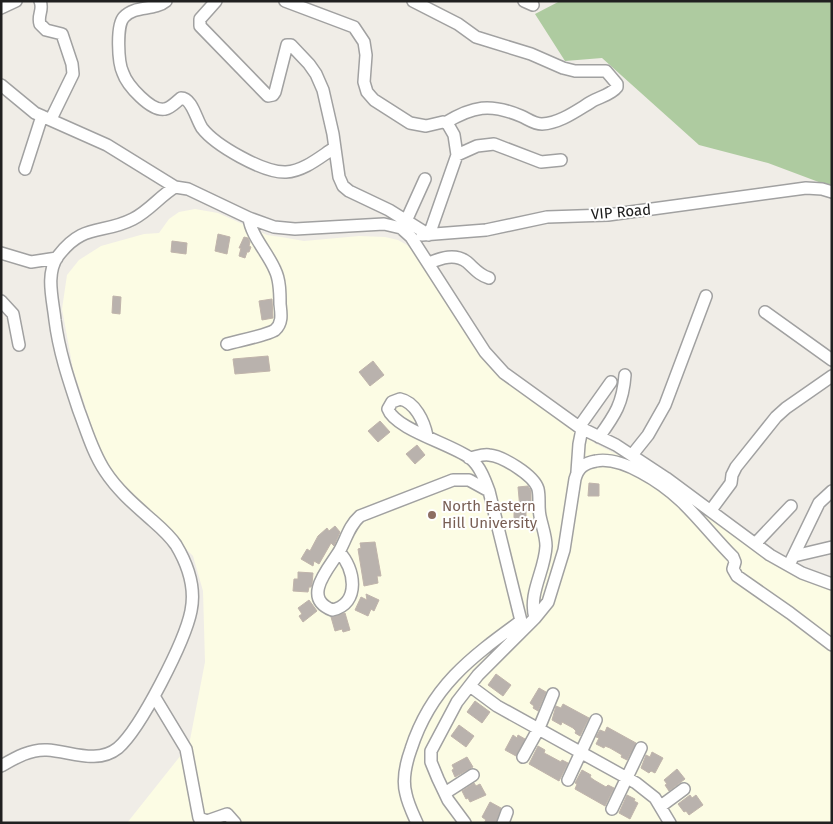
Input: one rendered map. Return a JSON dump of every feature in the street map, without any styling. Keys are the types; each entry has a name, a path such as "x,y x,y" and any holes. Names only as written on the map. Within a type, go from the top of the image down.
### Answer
{"street":[{"path":"1,8 16,1"},
{"path":"25,169 46,118 69,84 73,69 62,34 46,30 40,24 39,16 42,9 40,1"},
{"path":"166,1 160,5 129,13 124,16 119,27 122,72 140,97 153,106 162,109 168,108 181,98 186,99 198,122 208,135 240,156 272,169 287,172 300,168 334,148"},
{"path":"216,1 200,20 200,26 268,96 273,95 275,92 287,45 291,45 306,60 316,74 323,90 338,177 343,186 348,191 389,210 429,235 458,154 454,135 447,123 445,123"},
{"path":"285,1 354,26 364,42 366,55 364,82 367,92 374,100 400,117 419,126 445,123 469,110 490,109 508,112 534,123 551,123 614,91 617,87 617,84 606,70 575,71 563,68 531,54 476,37 458,24 413,1"},
{"path":"1,85 21,102 46,118 107,145 175,187"},
{"path":"458,154 477,146 494,144 541,162 561,160"},
{"path":"406,220 425,179"},
{"path":"1,766 16,757 46,750 99,756 117,749 129,736 154,696 177,649 191,611 192,590 190,573 174,543 115,485 104,470 91,445 61,358 51,282 57,258 68,246 86,232 134,219 175,187 188,188 249,218 274,227 295,229 384,224 401,228 411,237 446,293 498,368 581,428 632,455 711,510 755,544 792,561 802,573 832,584"},
{"name":"VIP Road","path":"411,237 486,230 547,218 608,215 806,188 832,192"},
{"path":"227,344 270,333 279,325 282,318 276,271 259,240 252,232 249,218"},
{"path":"1,253 31,262 57,258"},
{"path":"429,263 444,257 458,258 464,260 481,276 489,278"},
{"path":"632,455 648,435 666,405 706,296"},
{"path":"1,301 13,314 19,345"},
{"path":"765,312 832,360"},
{"path":"599,437 616,413 621,402 625,376"},
{"path":"711,510 731,483 732,475 736,468 768,426 786,408 832,376"},
{"path":"417,823 406,796 404,782 408,758 414,739 425,714 440,691 458,670 481,650 535,618 548,602 564,550 577,472 581,428 611,382"},
{"path":"427,436 470,458 480,470 489,491 522,625"},
{"path":"470,458 486,454 498,457 532,478 538,487 539,513 546,547 532,605 535,618"},
{"path":"577,472 581,467 590,462 600,460 611,461 633,468 664,487 686,506 733,557 735,562 732,569 737,576 832,645"},
{"path":"339,552 350,526 360,516 459,479 477,483 489,491"},
{"path":"792,561 819,503 832,491"},
{"path":"755,544 791,506"},
{"path":"792,561 832,547"},
{"path":"465,823 444,793 431,762 431,751 457,702 522,625"},
{"path":"470,686 497,706 627,777 647,791 661,806 670,823"},
{"path":"523,756 539,728 554,694"},
{"path":"154,696 186,749 199,818 207,821 227,814 235,823"},
{"path":"568,780 596,720"},
{"path":"414,739 431,751"},
{"path":"612,808 641,748"},
{"path":"444,793 473,775"},
{"path":"661,806 684,790"}],"shaded area":[{"name":"North Eastern Hill University","path":"195,209 218,213 267,235 304,241 359,236 385,237 398,240 407,245 419,257 494,372 596,444 644,468 770,560 805,581 832,590 832,823 127,823 189,745 205,662 203,591 193,556 124,487 101,454 73,369 62,309 67,275 79,260 101,246 144,234 159,233 169,219 179,212"}],"green space":[{"path":"560,1 832,1 832,187 768,163 699,145 602,58 565,61 535,14"}],"building":[{"path":"218,234 230,237 227,254 215,251"},
{"path":"244,237 248,238 249,246 251,247 245,258 239,256 241,248 239,248"},
{"path":"172,241 187,243 186,254 171,252"},
{"path":"113,296 121,297 120,314 112,313"},
{"path":"272,299 273,318 262,320 259,301"},
{"path":"268,356 270,371 235,374 233,359"},
{"path":"373,361 384,375 370,386 359,372"},
{"path":"380,421 390,432 378,442 368,431"},
{"path":"417,445 425,455 415,464 406,454"},
{"path":"589,483 599,484 599,496 588,496"},
{"path":"528,486 531,491 531,506 526,506 526,519 514,520 514,509 520,509 518,487"},
{"path":"335,526 340,532 334,546 331,543 319,564 314,561 313,566 301,559 307,549 310,551 318,536 327,528 329,531"},
{"path":"375,542 381,576 377,576 378,583 364,586 358,549 361,548 360,543"},
{"path":"298,572 313,573 312,584 308,592 293,591 294,579 298,579"},
{"path":"366,594 379,600 374,611 371,609 368,616 355,610 361,597 367,600"},
{"path":"309,600 317,611 303,622 299,616 302,614 298,608"},
{"path":"345,613 350,630 343,632 342,629 335,631 331,617"},
{"path":"496,674 511,685 503,696 488,685"},
{"path":"539,688 546,692 538,711 530,703"},
{"path":"475,701 490,712 482,723 467,712"},
{"path":"563,704 589,718 580,736 575,733 576,731 573,728 562,722 561,725 552,720 556,706 561,708"},
{"path":"459,725 474,736 466,747 451,736"},
{"path":"607,727 636,743 627,760 610,748 605,746 604,748 596,744 599,738 596,737 600,730 605,732"},
{"path":"513,735 517,738 518,735 525,739 516,756 505,750"},
{"path":"538,746 545,750 544,753 561,762 562,760 568,763 559,781 529,764"},
{"path":"652,752 663,758 655,773 651,771 649,773 641,768 646,755 650,757"},
{"path":"467,757 473,767 455,777 452,765"},
{"path":"677,769 685,779 669,791 664,780"},
{"path":"582,770 606,787 608,785 614,788 605,806 575,789 577,784 575,783"},
{"path":"474,783 476,786 480,784 486,795 470,802 462,791"},
{"path":"627,795 638,803 630,819 619,813"},
{"path":"690,795 692,798 696,795 703,805 689,815 678,804"},
{"path":"490,802 501,808 496,823 484,823 486,820 482,817"}],"place":[{"name":"North Eastern Hill University","path":"432,515"}]}
